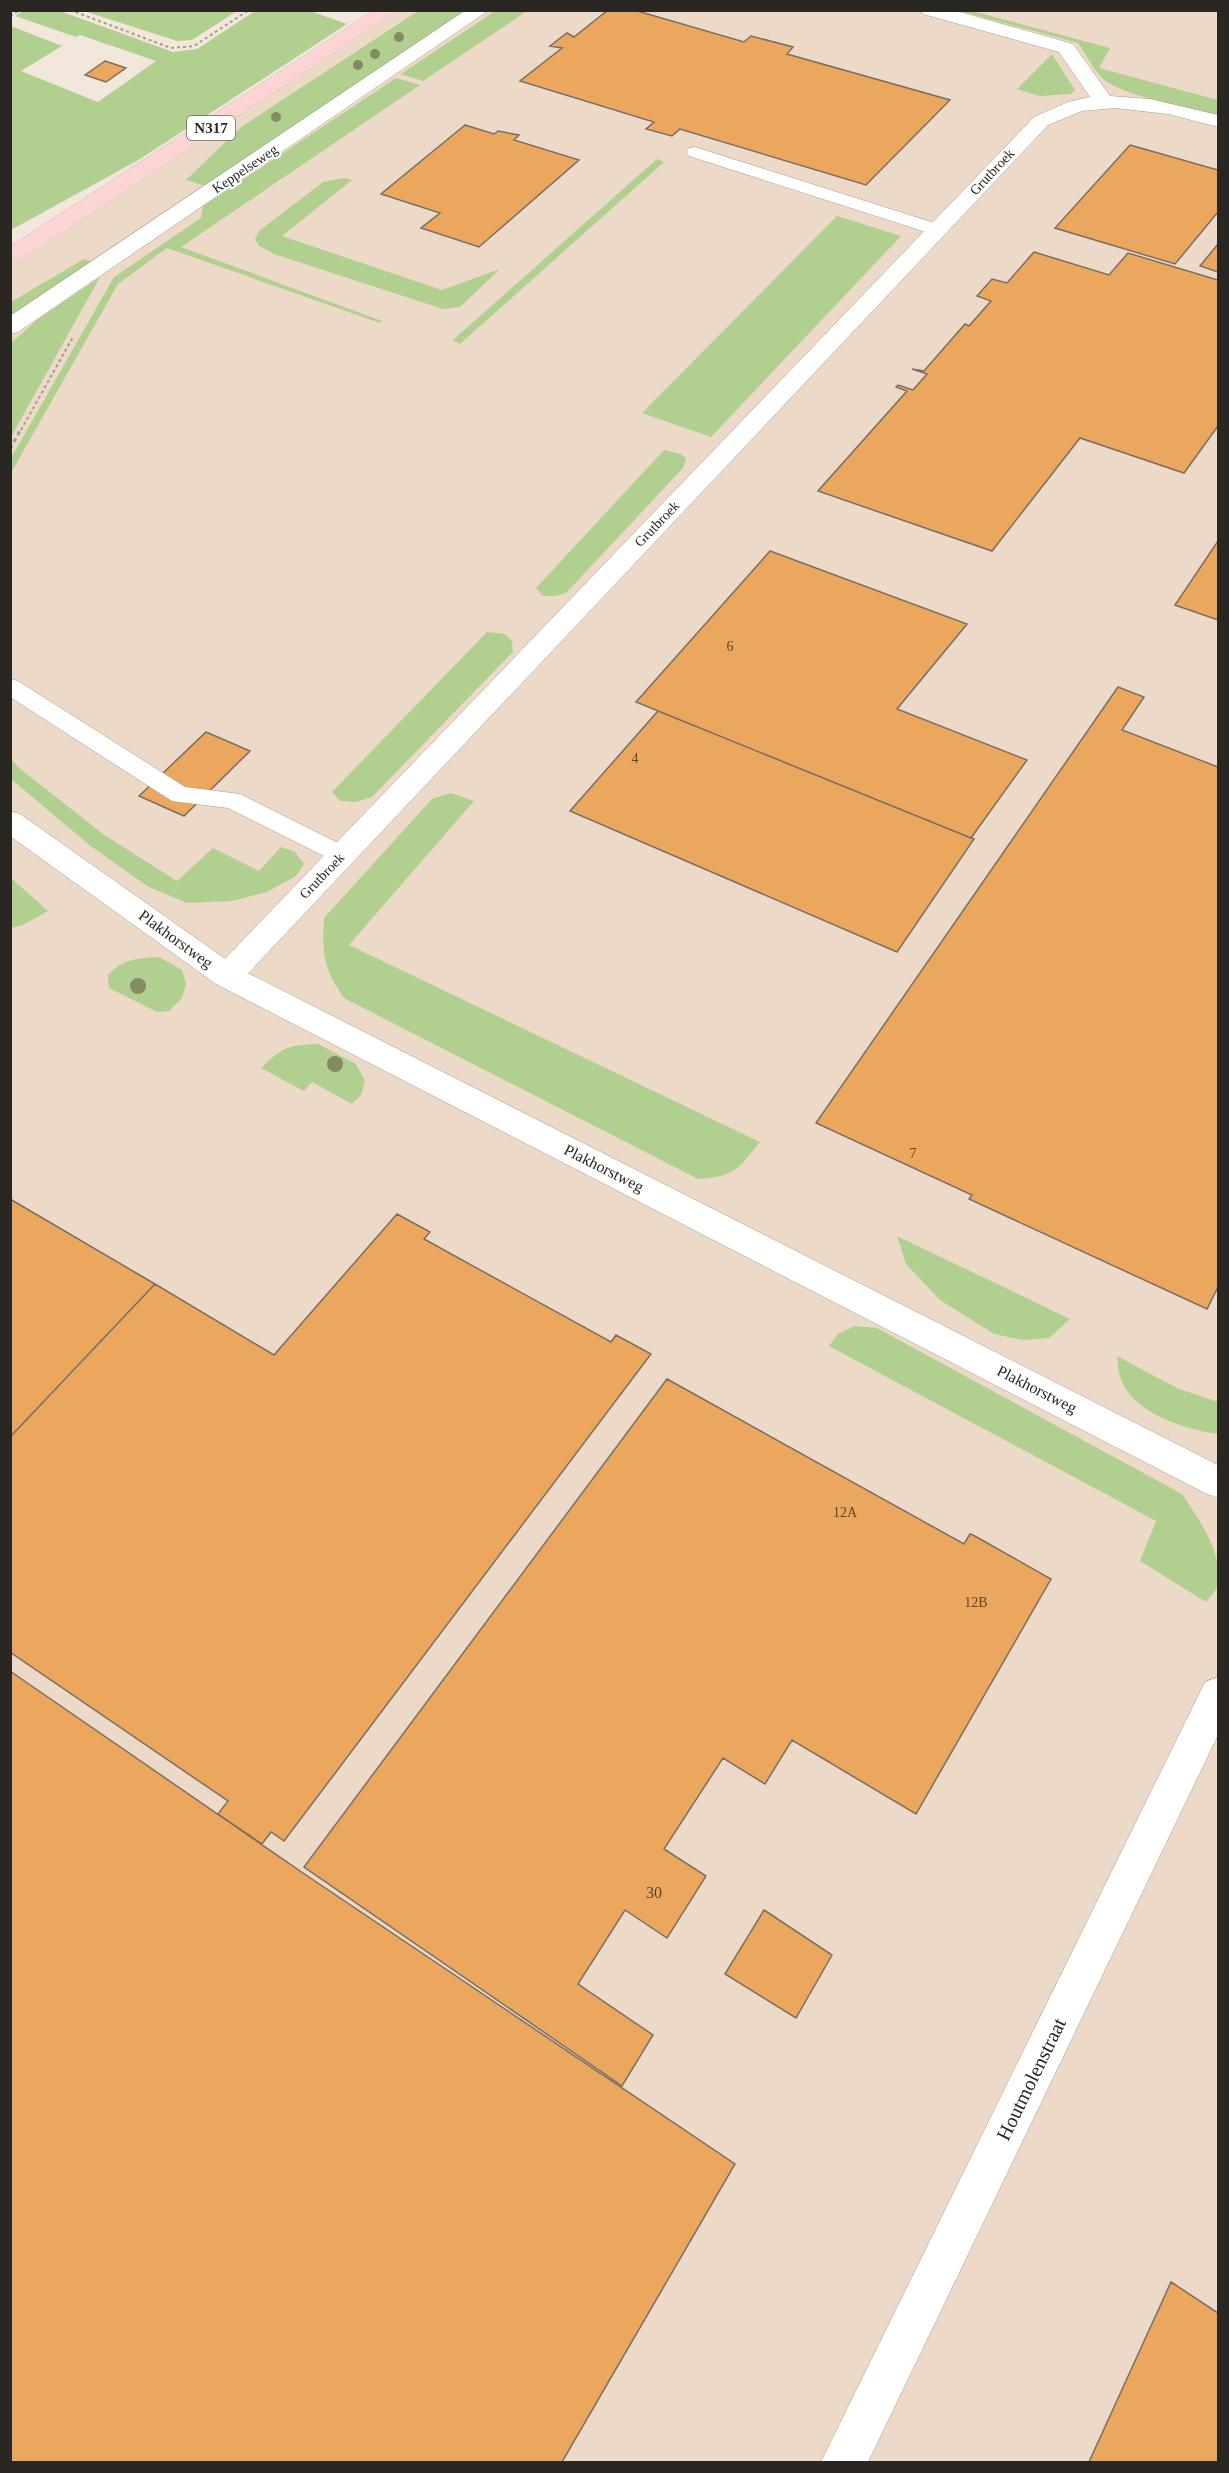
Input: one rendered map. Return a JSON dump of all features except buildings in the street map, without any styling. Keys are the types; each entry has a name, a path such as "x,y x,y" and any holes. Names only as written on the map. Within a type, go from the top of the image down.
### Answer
{"main road":[{"name":"N317","path":"10,257 51,233 389,10"},
{"name":"N317","path":"10,271 51,233"}],"street":[{"name":"Keppelseweg","path":"10,327 480,10"},
{"path":"930,10 1066,48 1105,104"},
{"name":"Grutbroek","path":"227,976 1041,121 1080,105 1135,102 1181,111 1218,122"},
{"name":"Plakhorstweg","path":"10,820 227,976 1218,1482"},
{"name":"Houtmolenstraat","path":"844,2463 1218,1695"}],"lane":[{"path":"695,152 938,230"},
{"path":"10,247 51,233"},
{"path":"10,686 180,795 232,800 342,855"}],"path":[{"path":"10,16 20,10"},
{"path":"70,10 171,48 194,46 249,10"},
{"path":"10,449 75,335"}],"shaded area":[{"path":"393,11 1218,11 1218,2462 11,2462 10,266"}],"green space":[{"path":"25,10 60,11 173,52 197,49 255,11 310,11 347,24 140,159 11,230 11,26 62,46 21,71 98,102 156,61 15,16"},
{"path":"84,11 237,11 192,40 177,41"},
{"path":"418,11 467,11 205,186 186,180 241,127"},
{"path":"495,11 527,11 423,81 401,74"},
{"path":"960,11 972,11 1110,48 1099,68 1218,100 1218,116 1140,96 1112,84 1102,78 1078,43"},
{"path":"1052,54 1075,90 1071,94 1040,96 1017,89"},
{"path":"396,78 420,85 181,247 382,321 380,323 167,248 118,284 11,473 11,458 114,277 201,218 203,206"},
{"path":"657,159 664,162 460,344 453,340"},
{"path":"344,178 352,180 282,236 442,290 500,269 460,307 443,309 274,254 259,246 255,239 259,231 323,182"},
{"path":"837,216 901,236 711,437 642,413"},
{"path":"84,259 92,262 11,316 11,302"},
{"path":"100,277 11,437 11,343 37,320"},
{"path":"664,450 681,454 686,459 683,468 566,593 543,596 536,588"},
{"path":"487,632 505,634 512,641 513,652 372,797 356,802 340,801 332,792"},
{"path":"10,758 19,768 103,834 177,881 213,848 259,871 281,847 295,852 304,864 296,876 267,892 232,901 187,903 147,886 88,844 11,779"},
{"path":"451,793 474,801 349,945 760,1142 735,1170 720,1176 698,1179 344,998 325,960 324,918 432,799"},
{"path":"10,877 48,911 23,925 11,928"},
{"path":"159,957 182,970 186,984 182,998 169,1011 157,1012 109,988 108,975 119,966 138,959"},
{"path":"318,1044 356,1064 365,1081 361,1095 352,1104 312,1082 304,1091 261,1068 286,1048"},
{"path":"897,1236 1070,1319 1049,1338 1023,1340 994,1334 940,1300 906,1264"},
{"path":"855,1326 877,1328 1182,1494 1213,1547 1218,1570 1218,1585 1214,1593 1206,1602 1140,1561 1156,1521 829,1346 838,1334"},
{"path":"1117,1356 1177,1388 1218,1402 1218,1434 1162,1418 1136,1401 1127,1391 1121,1379"}]}
